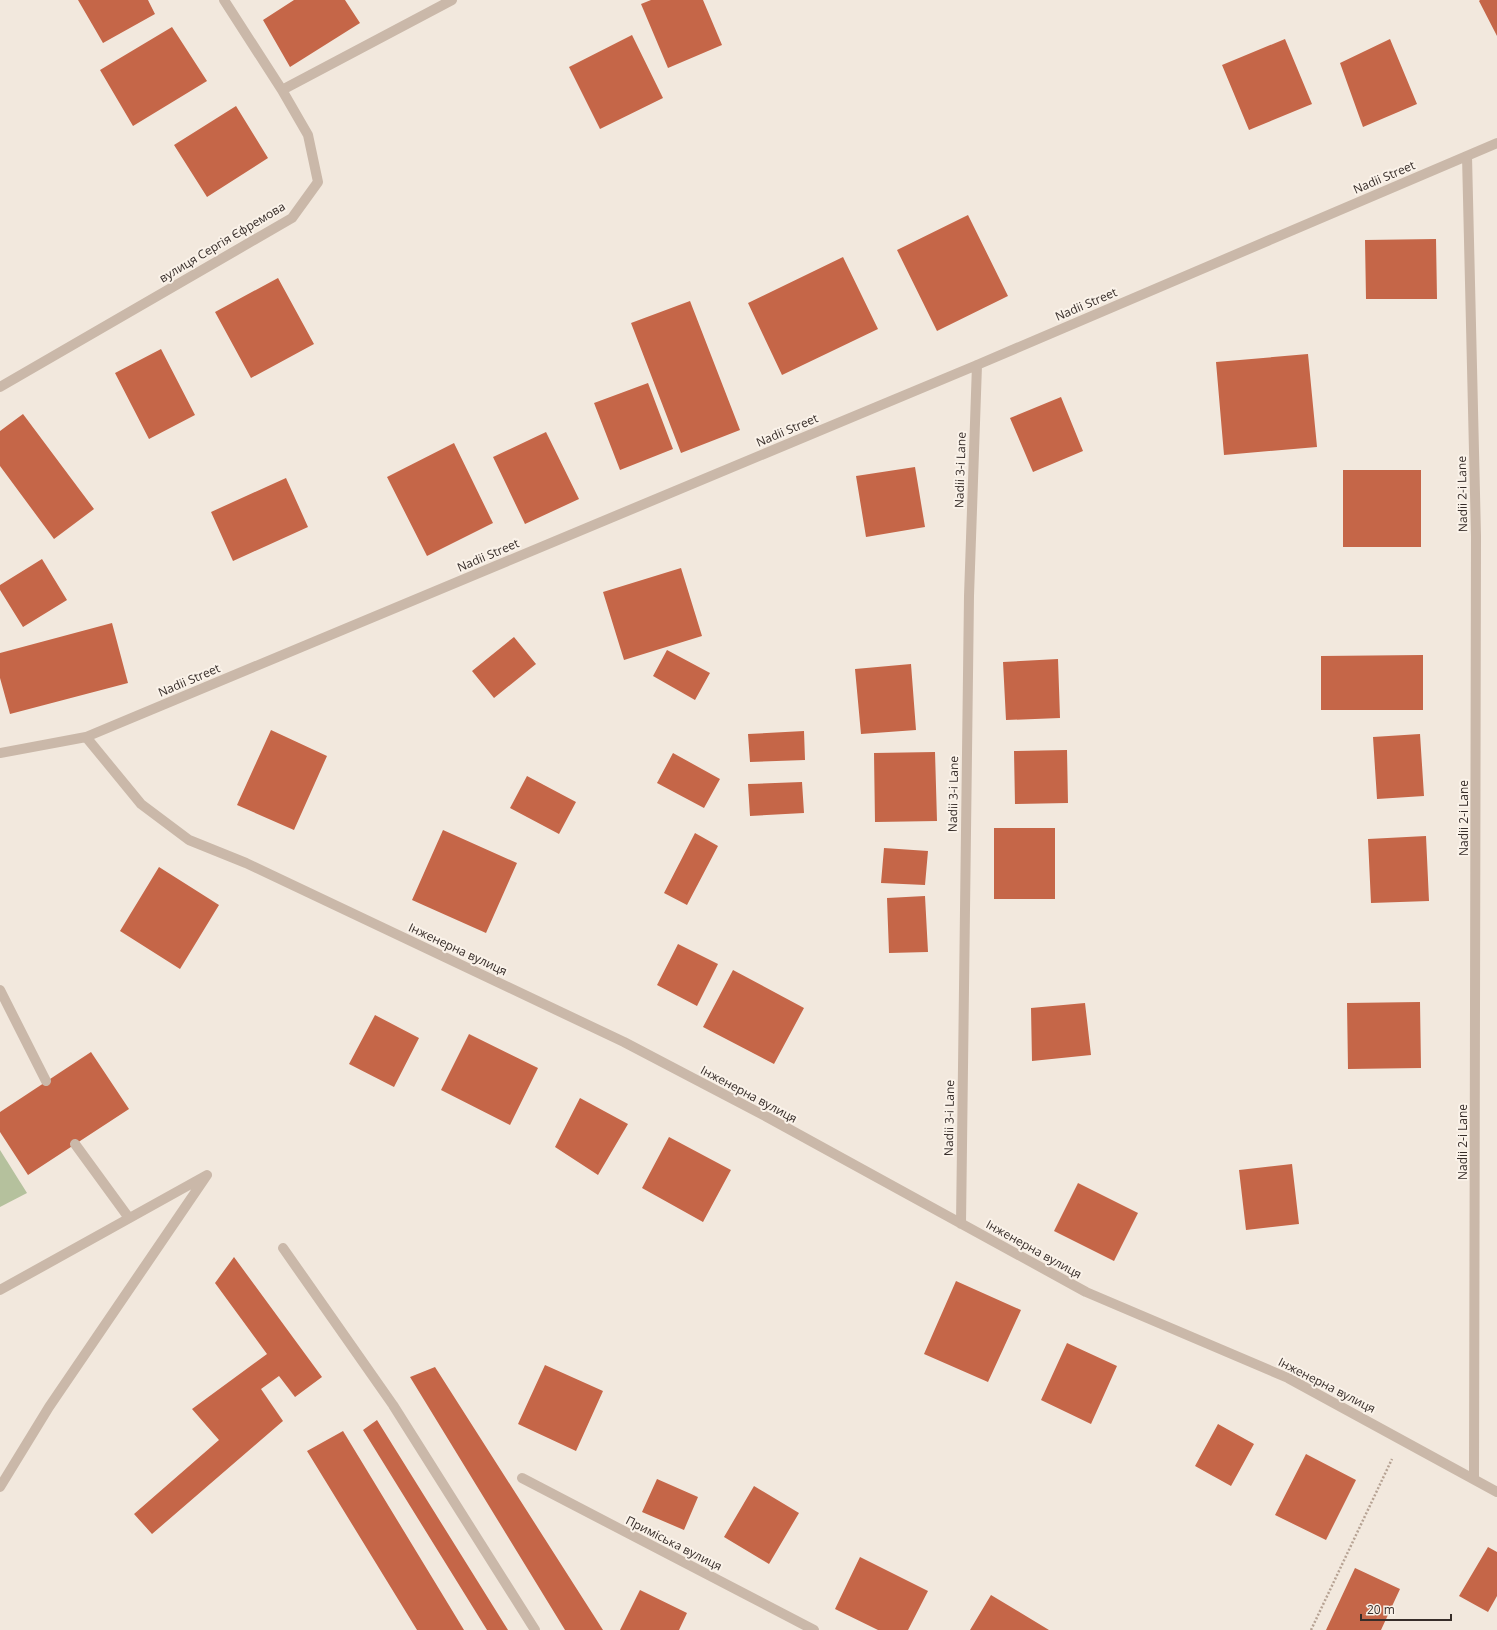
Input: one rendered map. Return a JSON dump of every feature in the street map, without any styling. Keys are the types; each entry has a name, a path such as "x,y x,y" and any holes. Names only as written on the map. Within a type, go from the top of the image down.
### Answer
{"street":[{"name":"вулиця Сергія Єфремова","path":"0,387 292,218 318,182 308,135 282,90 224,0"},
{"path":"282,90 452,0"},
{"name":"Nadii Street","path":"86,737 977,365 1497,143"},
{"name":"Nadii 2-i Lane","path":"1467,156 1476,536 1474,1479"},
{"name":"Nadii 3-i Lane","path":"961,1224 969,596 977,365"},
{"path":"0,753 86,737"},
{"name":"Інженерна вулиця","path":"86,737 141,804 189,840 246,863 624,1042 1086,1292 1288,1378 1497,1492"},
{"path":"0,990 46,1081"},
{"path":"76,1144 129,1218"},
{"path":"0,1290 207,1174 49,1407 0,1487"},
{"path":"283,1248 393,1405 535,1630"},
{"name":"Приміська вулиця","path":"522,1478 814,1630"}],"path":[{"path":"1311,1630 1402,1439"}],"green space":[{"path":"0,1150 27,1193 0,1207"}],"building":[{"path":"78,0 148,0 155,14 103,43"},
{"path":"294,0 345,0 360,23 290,67 263,20"},
{"path":"651,0 703,0 722,45 668,68 641,4"},
{"path":"1497,0 1497,36 1479,1"},
{"path":"172,27 207,81 133,126 100,70"},
{"path":"632,35 663,98 600,129 569,67"},
{"path":"1285,39 1312,104 1249,130 1222,65"},
{"path":"1390,39 1417,104 1363,127 1340,63"},
{"path":"236,106 268,158 207,197 174,145"},
{"path":"968,215 1008,296 937,331 897,250"},
{"path":"1436,239 1437,299 1366,299 1365,240"},
{"path":"843,257 878,329 782,375 748,303"},
{"path":"278,278 314,344 251,378 215,312"},
{"path":"690,301 740,430 681,453 631,323"},
{"path":"161,349 195,415 149,439 115,373"},
{"path":"1308,354 1317,447 1224,455 1216,362"},
{"path":"648,383 673,449 620,470 594,403"},
{"path":"1061,397 1083,451 1033,472 1010,418"},
{"path":"23,414 94,509 54,539 0,466 0,431"},
{"path":"546,432 579,499 525,524 493,457"},
{"path":"454,443 493,523 427,556 387,477"},
{"path":"915,467 925,527 866,537 856,476"},
{"path":"1343,470 1421,470 1421,547 1343,547"},
{"path":"286,478 308,527 233,561 211,512"},
{"path":"42,559 67,600 23,627 0,590 0,585"},
{"path":"681,568 702,636 624,660 603,592"},
{"path":"112,623 128,683 10,714 0,678 0,653"},
{"path":"514,637 536,664 494,698 472,671"},
{"path":"667,650 710,673 695,700 653,676"},
{"path":"1423,655 1423,710 1321,710 1321,656"},
{"path":"1058,659 1060,718 1006,720 1003,662"},
{"path":"911,664 916,730 861,734 855,669"},
{"path":"271,730 327,756 294,830 237,805"},
{"path":"804,731 805,760 750,762 748,734"},
{"path":"1420,734 1424,796 1377,799 1373,737"},
{"path":"1067,750 1068,803 1015,804 1014,751"},
{"path":"935,752 937,821 875,822 874,753"},
{"path":"673,753 720,779 704,808 657,783"},
{"path":"527,776 576,802 559,834 510,808"},
{"path":"802,782 804,813 750,816 748,784"},
{"path":"994,828 1055,828 1055,899 994,899"},
{"path":"443,830 517,863 486,933 412,900"},
{"path":"695,833 718,846 687,905 664,893"},
{"path":"1426,836 1429,901 1371,903 1368,839"},
{"path":"884,848 928,851 925,885 881,883"},
{"path":"159,867 219,905 180,969 120,931"},
{"path":"925,896 928,952 889,953 887,898"},
{"path":"678,944 718,964 697,1006 657,985"},
{"path":"733,970 804,1008 774,1064 703,1027"},
{"path":"1420,1002 1421,1068 1348,1069 1347,1003"},
{"path":"1085,1003 1091,1055 1032,1061 1031,1008"},
{"path":"375,1015 419,1038 394,1087 349,1064"},
{"path":"469,1034 538,1068 510,1125 441,1090"},
{"path":"91,1052 129,1109 28,1175 0,1132 0,1112"},
{"path":"580,1098 628,1124 598,1175 555,1147"},
{"path":"669,1137 731,1170 703,1222 642,1188"},
{"path":"1292,1164 1299,1224 1246,1230 1239,1170"},
{"path":"1078,1183 1138,1213 1114,1261 1054,1231"},
{"path":"234,1257 322,1377 295,1397 279,1376 261,1389 283,1421 152,1534 134,1514 219,1440 192,1409 267,1354 215,1283"},
{"path":"956,1281 1021,1310 988,1382 924,1354"},
{"path":"1067,1343 1117,1366 1091,1424 1041,1400"},
{"path":"545,1365 603,1391 576,1451 518,1424"},
{"path":"435,1367 603,1630 565,1630 410,1377"},
{"path":"377,1420 508,1630 487,1630 363,1430"},
{"path":"1218,1424 1254,1444 1231,1486 1195,1466"},
{"path":"343,1431 464,1630 417,1630 307,1451"},
{"path":"1306,1454 1356,1480 1326,1540 1275,1515"},
{"path":"657,1479 698,1497 684,1530 642,1512"},
{"path":"754,1486 799,1513 769,1564 724,1537"},
{"path":"1488,1547 1497,1552 1497,1596 1488,1612 1459,1596"},
{"path":"860,1557 928,1591 908,1630 878,1630 835,1609"},
{"path":"1355,1568 1400,1589 1381,1630 1326,1630"},
{"path":"640,1590 687,1613 679,1630 620,1630"},
{"path":"991,1595 1049,1630 970,1630"}]}
